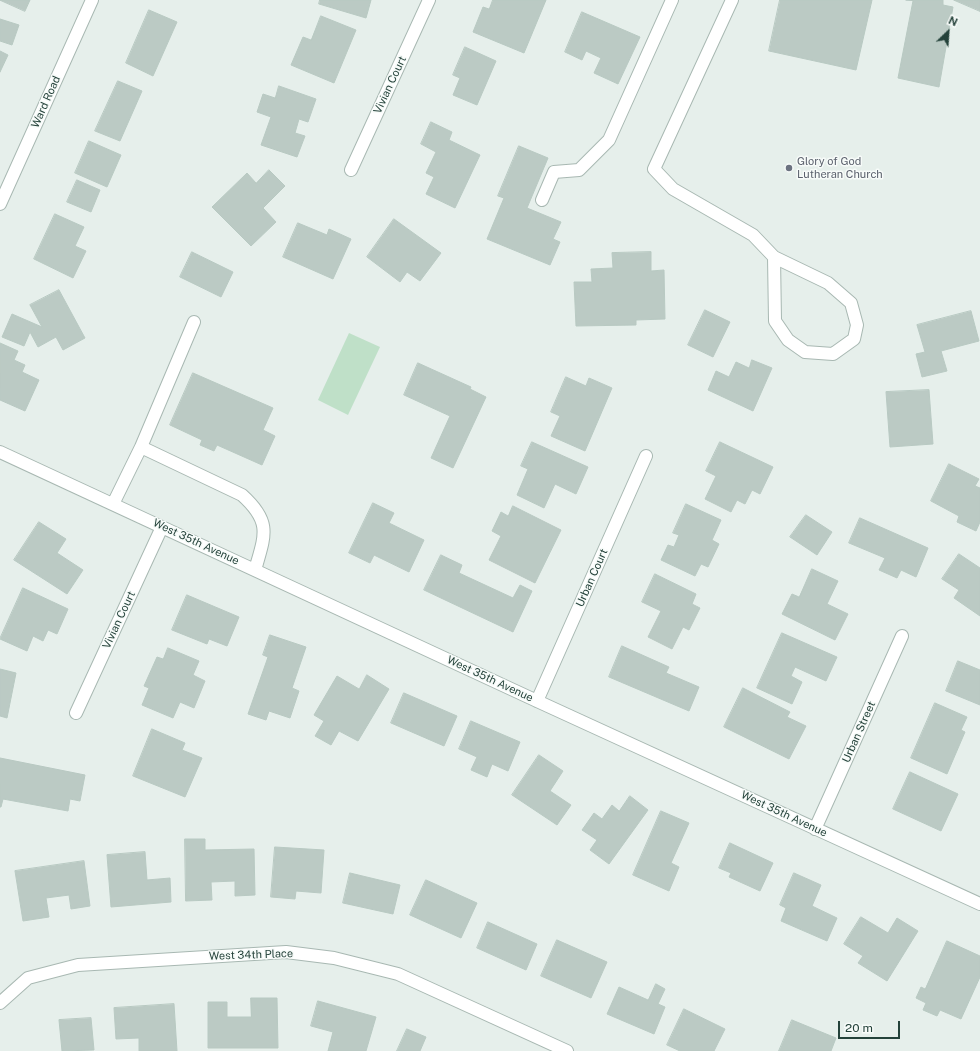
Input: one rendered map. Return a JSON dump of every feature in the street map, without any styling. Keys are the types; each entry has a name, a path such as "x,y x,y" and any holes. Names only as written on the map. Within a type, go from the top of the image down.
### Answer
{"street":[{"name":"Ward Road","path":"0,204 92,0"},
{"name":"Vivian Court","path":"351,170 429,0"},
{"path":"542,200 554,172 579,170 609,140 672,0"},
{"path":"732,0 654,169 673,189 753,235 774,257 828,283 851,303 857,325 854,340 833,354 805,352 788,340 776,321 774,257"},
{"path":"113,504 141,446 194,322"},
{"path":"141,446 242,495 254,506 263,523 263,541 256,570"},
{"name":"West 35th Avenue","path":"0,452 537,701 980,904"},
{"name":"Urban Court","path":"537,701 646,456"},
{"name":"Vivian Court","path":"76,713 162,527"},
{"name":"Urban Street","path":"816,828 902,636"},
{"name":"West 34th Place","path":"0,1003 28,978 78,965 286,952 334,958 398,974 567,1051"}],"green space":[{"path":"349,333 380,347 348,415 318,400"}],"building":[{"path":"0,0 30,0 25,11"},
{"path":"320,0 371,0 366,18 319,4"},
{"path":"493,0 546,0 524,53 473,32 483,7 489,9"},
{"path":"780,0 872,0 856,70 769,51"},
{"path":"906,0 943,0 943,5 953,7 939,87 898,78 913,1"},
{"path":"954,0 980,0 980,11"},
{"path":"149,10 177,22 153,76 126,63"},
{"path":"582,12 640,37 618,84 594,73 601,58 586,51 582,60 565,52"},
{"path":"321,16 356,30 334,83 291,65 303,37 311,40"},
{"path":"0,19 19,25 12,45 0,41"},
{"path":"465,47 496,61 477,105 453,95 460,78 453,75"},
{"path":"0,51 8,55 0,72"},
{"path":"118,81 142,91 120,141 95,131"},
{"path":"279,86 316,99 308,122 299,119 295,133 305,136 297,157 261,145 271,117 257,112 263,94 275,98"},
{"path":"431,122 452,132 449,140 480,155 455,208 426,194 434,177 426,173 436,152 421,144"},
{"path":"89,141 121,155 107,187 75,173"},
{"path":"519,146 548,158 527,208 561,222 553,239 560,242 550,265 487,239 504,198 498,196"},
{"path":"269,170 285,186 263,208 276,222 251,246 212,207 247,173 256,183"},
{"path":"77,180 100,190 91,212 67,202"},
{"path":"55,214 84,227 75,246 86,251 73,278 34,259"},
{"path":"394,219 441,253 420,281 407,272 400,282 367,257"},
{"path":"298,223 327,235 329,229 351,239 333,279 283,257"},
{"path":"192,252 233,272 221,297 180,277"},
{"path":"651,252 651,271 664,270 665,319 636,320 636,325 576,326 574,282 592,282 591,269 613,268 612,253"},
{"path":"59,290 85,338 63,350 56,337 38,347 30,332 24,346 2,337 12,314 42,327 30,305"},
{"path":"705,310 730,322 713,357 688,345"},
{"path":"971,311 979,341 941,351 947,371 922,377 916,354 925,352 917,325"},
{"path":"0,343 18,351 14,360 25,365 22,372 39,380 25,411 0,400"},
{"path":"752,360 772,368 753,411 708,390 716,371 729,377 736,362 749,368"},
{"path":"418,363 471,387 470,389 486,397 453,468 431,458 450,416 404,395"},
{"path":"193,373 273,408 263,430 275,436 262,465 217,445 214,451 200,445 202,440 170,425"},
{"path":"566,377 586,386 589,378 612,388 585,451 551,436 560,416 551,412"},
{"path":"929,390 933,444 890,447 886,392"},
{"path":"532,442 588,467 576,494 555,484 544,508 517,495 528,469 521,466"},
{"path":"720,442 773,467 760,494 752,490 745,504 737,500 731,512 705,499 716,476 706,471"},
{"path":"949,464 979,479 975,486 980,488 980,522 976,531 957,522 959,516 931,501"},
{"path":"373,503 394,513 389,523 424,540 409,572 374,555 370,563 349,553"},
{"path":"686,504 721,520 712,540 719,544 708,567 701,564 695,576 661,560 668,545 674,547 679,535 673,533"},
{"path":"513,506 561,530 535,583 489,560 501,536 492,531 501,512 508,516"},
{"path":"806,515 832,532 817,555 790,537"},
{"path":"860,518 928,548 916,577 901,570 897,578 879,570 885,558 849,543"},
{"path":"39,522 66,539 57,553 83,570 67,594 14,560"},
{"path":"959,554 980,568 980,616 954,598 959,590 942,579"},
{"path":"441,555 462,565 459,573 513,598 520,585 532,591 513,632 424,590"},
{"path":"812,569 838,581 827,604 848,614 835,640 782,614 792,594 799,597"},
{"path":"655,574 696,594 692,604 700,608 689,630 683,627 672,649 648,637 661,611 642,602"},
{"path":"23,588 68,609 57,634 48,630 43,641 33,636 27,651 0,639"},
{"path":"187,595 239,617 227,646 209,639 207,644 172,630"},
{"path":"782,633 837,657 826,681 795,667 791,676 802,682 792,704 757,688"},
{"path":"270,635 306,647 292,688 299,691 290,718 269,711 266,720 248,714 268,657 263,655"},
{"path":"622,646 669,667 666,673 699,687 689,711 609,677"},
{"path":"168,648 199,661 193,675 205,681 194,708 180,702 173,718 142,705 149,688 144,686 157,657 163,659"},
{"path":"958,661 980,670 980,705 946,691"},
{"path":"0,669 16,673 7,718 0,716"},
{"path":"367,675 389,689 358,741 339,731 331,745 315,736 324,721 314,715 337,676 359,689"},
{"path":"743,688 790,712 787,717 806,726 789,759 724,727"},
{"path":"404,693 457,716 444,746 391,723"},
{"path":"935,703 967,717 961,730 965,732 947,774 911,758"},
{"path":"471,721 520,742 508,771 492,764 487,777 471,770 477,757 459,749"},
{"path":"152,729 185,743 182,750 202,758 185,797 133,776"},
{"path":"539,755 563,771 550,791 571,805 557,825 512,795"},
{"path":"0,758 85,775 80,801 70,799 68,811 3,799 0,807"},
{"path":"910,772 958,794 941,831 893,809"},
{"path":"630,796 648,810 609,864 590,850 597,840 582,830 594,813 602,819 612,805 619,811"},
{"path":"661,811 689,823 671,863 679,867 669,891 633,875"},
{"path":"185,839 205,839 205,850 254,849 255,895 235,896 235,881 211,882 212,900 186,901"},
{"path":"730,843 773,863 760,891 729,877 731,873 719,868"},
{"path":"275,847 324,850 321,893 296,891 295,899 271,897"},
{"path":"145,852 147,880 170,878 171,902 111,907 107,855"},
{"path":"84,861 90,906 71,909 69,895 46,898 49,917 23,921 15,871"},
{"path":"350,873 400,885 393,914 343,903"},
{"path":"794,873 821,885 812,906 837,918 827,941 781,921 786,908 780,905"},
{"path":"426,880 477,903 461,938 410,915"},
{"path":"861,917 888,933 897,918 918,931 887,981 858,963 863,956 844,944"},
{"path":"488,922 537,944 526,970 477,948"},
{"path":"557,940 607,962 591,998 541,976"},
{"path":"947,941 980,956 980,977 961,1019 940,1010 937,1016 923,1010 926,1003 916,998 921,987 925,989"},
{"path":"656,984 665,989 658,1004 665,1007 654,1034 607,1014 619,987 648,1000"},
{"path":"251,998 277,998 278,1048 208,1048 208,1002 227,1002 227,1017 251,1017"},
{"path":"318,1001 376,1017 366,1051 328,1051 333,1032 311,1026"},
{"path":"174,1004 177,1051 139,1051 139,1038 116,1039 114,1008"},
{"path":"684,1009 725,1029 714,1051 680,1051 667,1045"},
{"path":"91,1018 94,1050 62,1051 59,1020"},
{"path":"792,1020 836,1038 831,1051 779,1051"},
{"path":"407,1029 426,1037 420,1051 397,1051"}],"place":[{"name":"Glory of God Lutheran Church","path":"789,168"}]}
